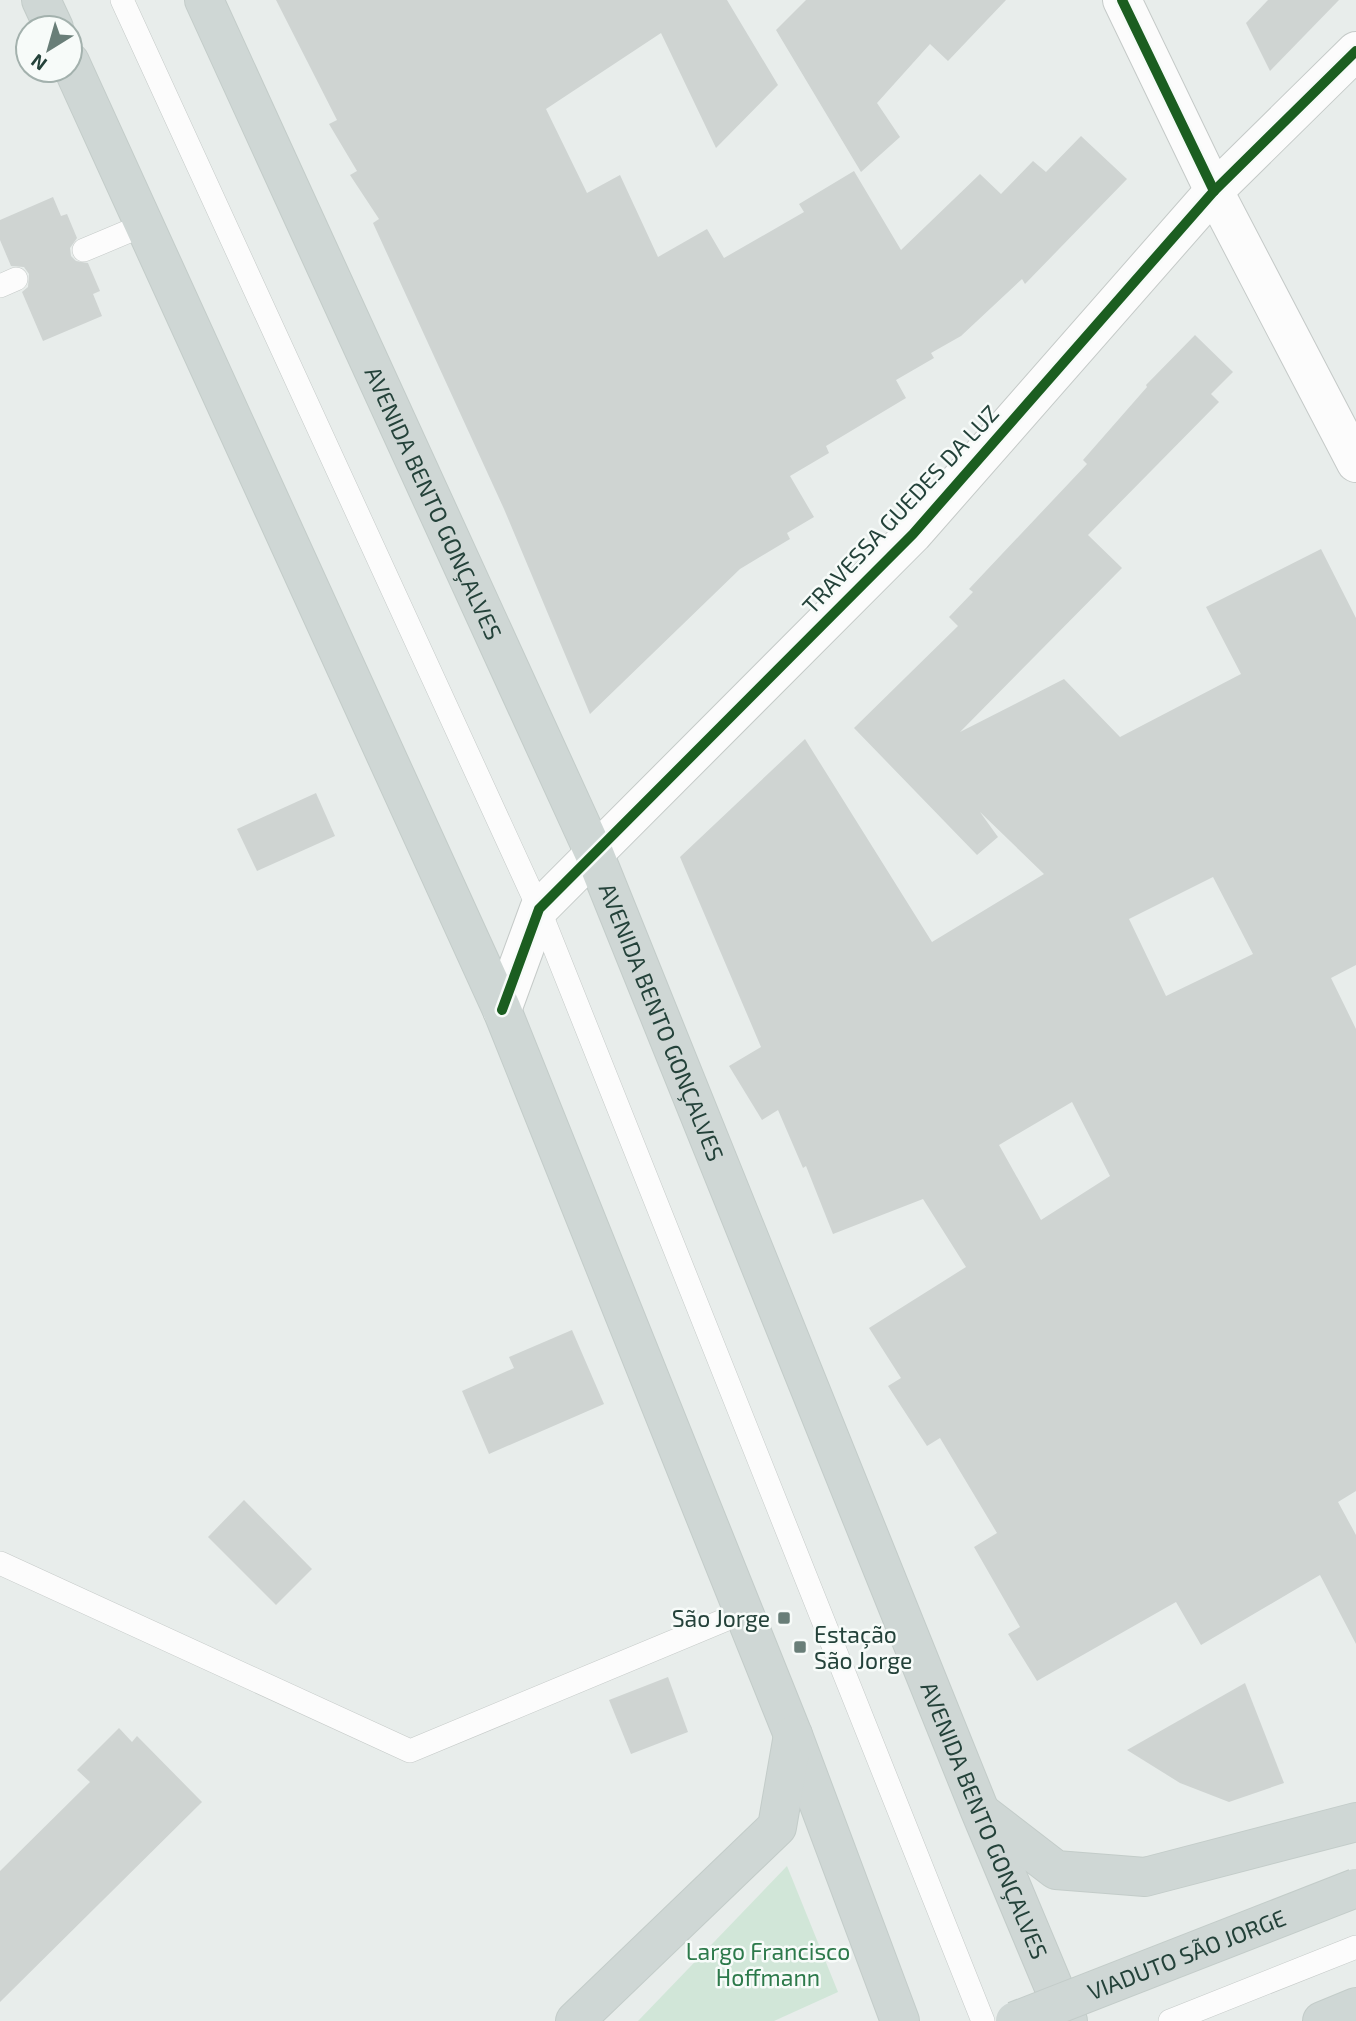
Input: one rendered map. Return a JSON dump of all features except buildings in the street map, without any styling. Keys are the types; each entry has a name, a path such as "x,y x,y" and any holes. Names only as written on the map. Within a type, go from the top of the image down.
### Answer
{"main road":[{"name":"AVENIDA BENTO GONÇALVES","path":"204,0 594,853 980,1811 1068,2021"},
{"path":"80,84 502,1010 793,1735 900,2021"},
{"path":"575,2021 777,1827 793,1735"},
{"path":"980,1811 1056,1870 1145,1877 1356,1822"},
{"name":"VIADUTO SÃO JORGE","path":"1015,2021 1356,1888"},
{"path":"1322,2021 1356,2007"}],"street":[{"path":"1122,0 1214,191 1356,463"},
{"name":"TRAVESSA GUEDES DA LUZ","path":"502,1010 539,909 913,534 1214,191 1356,51"}],"lane":[{"path":"122,0 539,909 983,2021"},
{"path":"84,250 146,224"},
{"path":"0,1563 410,1751 744,1612"},
{"path":"1170,2021 1356,1947"}],"green space":[{"name":"Largo Francisco Hoffmann","path":"787,1866 838,1992 774,2021 638,2021"}],"cycle path":[{"path":"1122,0 1214,191"},
{"path":"502,1010 539,909 913,534 1214,191 1356,51"}],"place":[{"name":"São Jorge","path":"784,1618"},
{"name":"Estação São Jorge","path":"800,1647"}]}
